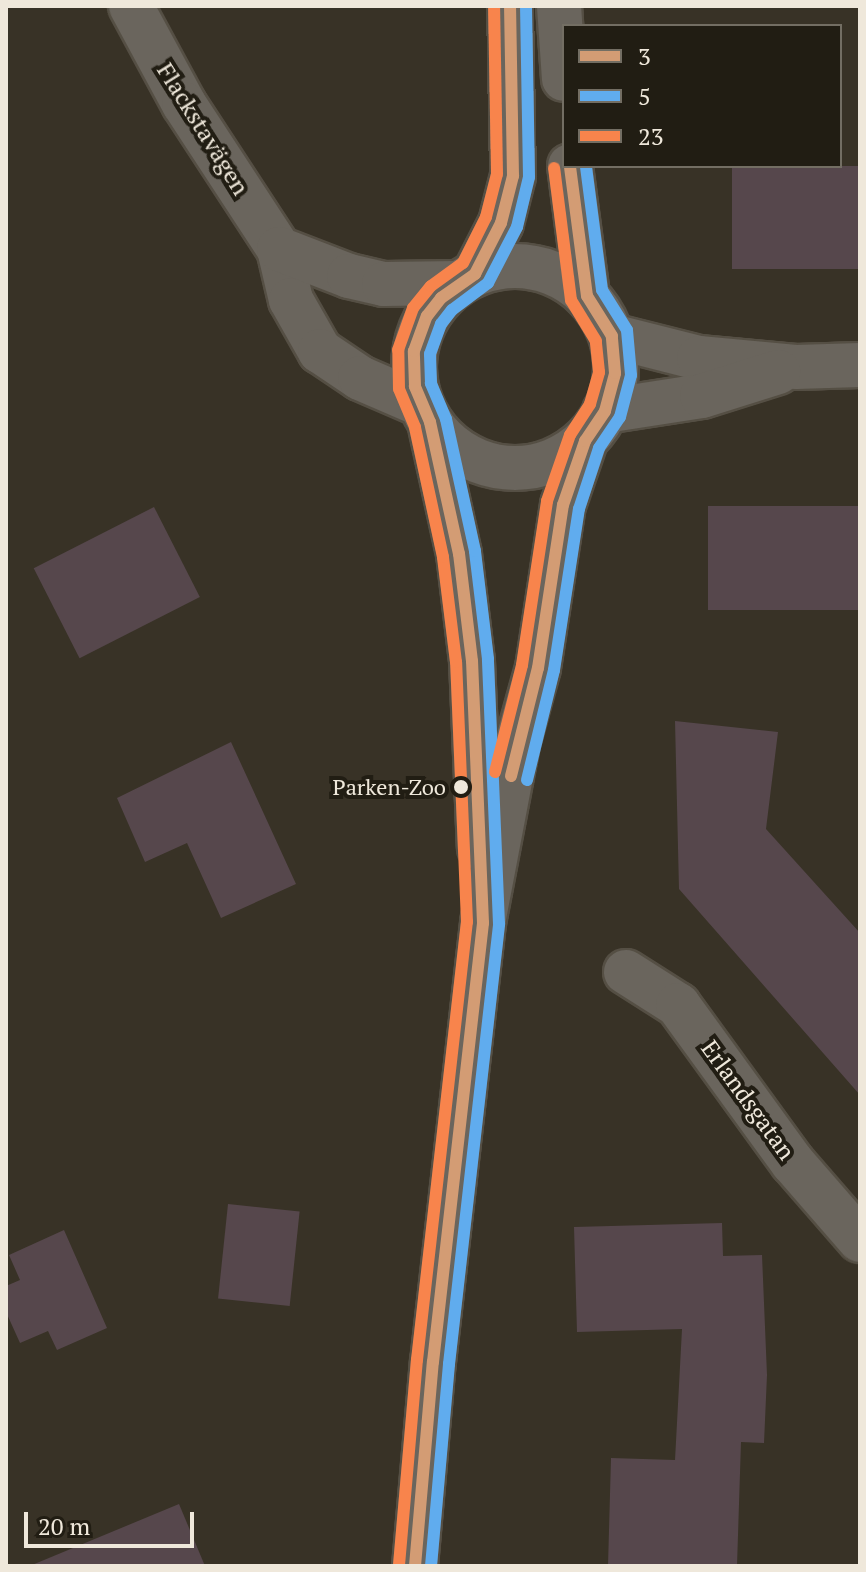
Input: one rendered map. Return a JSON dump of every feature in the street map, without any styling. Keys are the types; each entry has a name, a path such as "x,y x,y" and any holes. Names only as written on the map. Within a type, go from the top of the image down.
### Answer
{"street":[{"name":"Flackstavägen","path":"131,6 184,104 279,249 291,300 320,351 360,378 425,413"},
{"path":"467,279 501,223 513,176 510,6"},
{"path":"559,6 562,50"},
{"path":"570,168 587,296"},
{"path":"279,249 349,276 384,284 467,279"},
{"path":"415,1566 433,1362 483,923 517,744 538,668 563,505 615,373 612,336 587,296 568,281 532,268 497,267 467,279 441,298 419,333 414,351 425,413 459,554 472,661 483,923"},
{"path":"612,336 699,358 796,367 860,365"},
{"path":"425,413 457,450 502,468 521,468 554,461 595,426 796,367"},
{"name":"Erlandsgatan","path":"626,972 678,1005 793,1163 860,1240"}],"building":[{"path":"860,166 860,269 732,269 732,168"},
{"path":"708,506 860,506 860,610 708,610"},
{"path":"154,507 200,597 80,658 34,568"},
{"path":"675,721 778,732 766,829 860,933 860,1095 679,889"},
{"path":"231,742 296,884 221,918 187,843 145,862 117,798"},
{"path":"228,1204 300,1212 290,1306 218,1298"},
{"path":"722,1223 723,1256 762,1255 767,1375 764,1443 741,1442 737,1566 608,1566 611,1458 675,1460 682,1329 577,1332 574,1227"},
{"path":"64,1230 107,1328 57,1350 48,1331 20,1343 6,1312 6,1286 20,1280 9,1255"},
{"path":"179,1504 205,1566 32,1566 32,1565"}],"transit line":[{"name":"23","path":"399,1565 417,1360 467,922 456,662 443,557 415,427 399,389 398,350 413,308 431,286 463,263 486,217 497,174 494,6"},
{"name":"3","path":"415,1566 433,1362 483,923 472,661 459,554 430,422 415,386 414,351 427,316 441,298 475,274 501,223 513,176 510,6"},
{"name":"5","path":"431,1566 449,1364 499,924 488,659 475,551 446,419 431,383 430,354 441,324 452,310 488,283 517,227 529,177 526,6"},
{"name":"23","path":"495,772 522,665 547,501 570,435 590,404 599,372 596,341 571,300 554,168"},
{"name":"3","path":"511,776 538,668 563,505 585,441 605,411 615,373 612,336 587,296 570,168"},
{"name":"5","path":"527,780 554,670 579,509 599,448 620,417 631,375 627,330 602,290 586,168"}],"place":[{"name":"Parken-Zoo","path":"461,787"}]}
